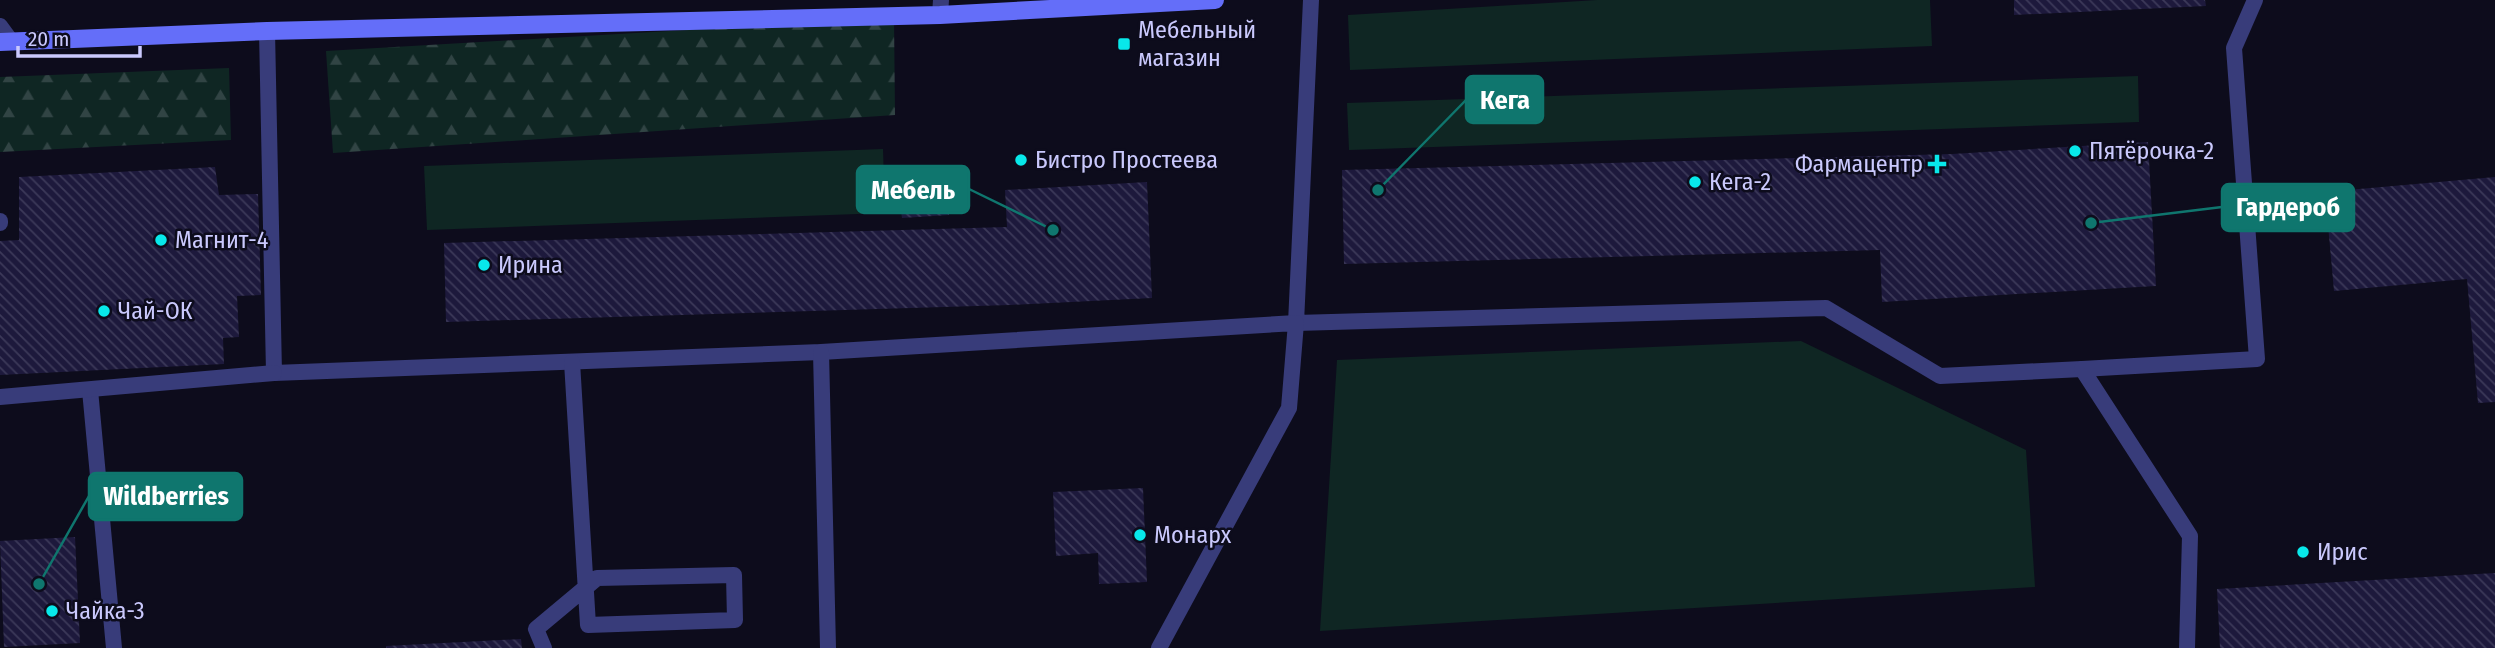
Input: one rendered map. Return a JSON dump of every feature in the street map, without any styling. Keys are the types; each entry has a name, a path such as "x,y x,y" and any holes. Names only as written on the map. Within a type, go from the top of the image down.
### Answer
{"street":[{"path":"6,41 941,7 1215,0"}],"lane":[{"path":"1159,648 1289,408 1296,323 1311,0"},
{"path":"0,397 274,373 821,352 1296,323 1826,308 1940,376 2257,359 2234,48 2255,0"},
{"path":"0,26 6,41"},
{"path":"267,31 274,373"},
{"path":"821,352 828,648"},
{"path":"544,648 536,629 585,588 597,578 734,575 735,620 588,625 585,588 572,362"},
{"path":"2082,369 2190,536 2187,648"},
{"path":"90,390 114,648"}],"green space":[{"path":"1597,0 1930,0 1932,46 1350,70 1348,15"},
{"path":"894,18 895,115 333,153 326,51"},
{"path":"229,68 231,140 0,152 0,77"},
{"path":"2138,76 2139,122 1349,150 1347,103"},
{"path":"883,149 885,213 427,230 424,166"},
{"path":"1801,341 2026,450 2035,587 1320,631 1337,360"}],"building":[{"path":"2014,0 2205,0 2206,6 2014,15"},
{"path":"2148,142 2156,286 1882,302 1880,250 1344,264 1342,170 1952,154"},
{"path":"215,167 219,195 258,194 261,295 237,296 239,337 223,338 224,364 0,375 0,241 19,240 19,177"},
{"path":"2495,177 2495,402 2478,403 2467,279 2334,291 2325,192"},
{"path":"1147,182 1152,298 1010,305 446,322 444,243 1007,227 1005,190"},
{"path":"948,194 949,215 902,218 899,198"},
{"path":"1143,488 1147,582 1099,584 1098,553 1056,556 1053,492"},
{"path":"75,537 80,643 4,647 0,541"},
{"path":"2495,573 2495,648 2220,648 2217,589"},
{"path":"521,639 522,648 386,648 386,646"}],"place":[{"name":"Мебельный магазин","path":"1124,44"},
{"name":"Пятёрочка-2","path":"2075,151"},
{"name":"Бистро Простеева","path":"1021,160"},
{"name":"Фармацентр","path":"1937,164"},
{"name":"Кега-2","path":"1695,182"},
{"name":"Кега","path":"1378,190"},
{"name":"Гардероб","path":"2091,223"},
{"name":"Мебель","path":"1053,230"},
{"name":"Магнит-4","path":"161,240"},
{"name":"Ирина","path":"484,265"},
{"name":"Чай-ОК","path":"104,311"},
{"name":"Монарх","path":"1140,535"},
{"name":"Ирис","path":"2303,552"},
{"name":"Wildberries","path":"39,584"},
{"name":"Чайка-3","path":"52,611"}]}
